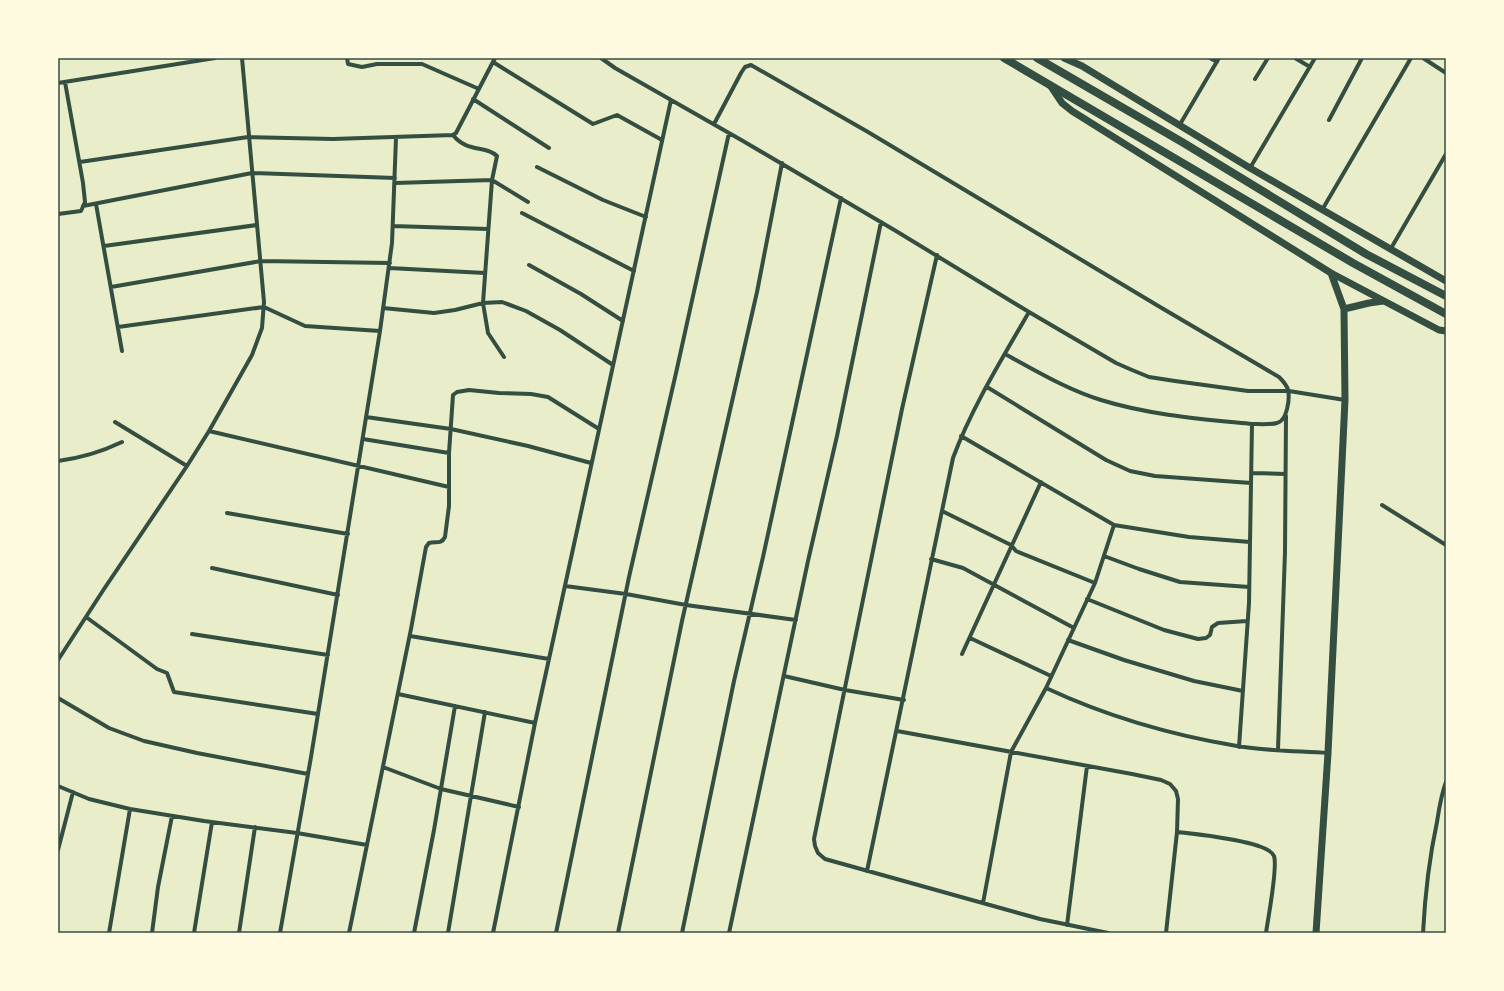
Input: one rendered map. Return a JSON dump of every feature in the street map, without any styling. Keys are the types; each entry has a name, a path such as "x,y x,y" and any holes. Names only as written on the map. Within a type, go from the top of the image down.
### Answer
{"main road":[{"path":"1004,58 1353,263 1446,314"},
{"path":"1037,58 1182,142 1366,254 1446,296"}],"street":[{"path":"58,83 215,58"},
{"path":"58,660 187,466 252,355 262,328 264,307 261,261 248,137 242,58"},
{"path":"347,58 348,64 362,67 377,64 422,64 479,89"},
{"path":"601,58 615,68 782,163 1116,363 1149,377 1248,391 1289,392 1345,400"},
{"path":"1064,58 1082,66 1250,168 1446,281"},
{"path":"1179,126 1218,60 1210,58"},
{"path":"1255,79 1268,58"},
{"path":"1295,58 1310,67"},
{"path":"1250,168 1315,58"},
{"path":"1329,120 1362,58"},
{"path":"1322,210 1411,58"},
{"path":"1423,58 1446,73"},
{"path":"80,162 248,137 334,139 453,135 456,133 494,60 593,124 617,115 662,140"},
{"path":"714,124 741,73 745,67 751,65 868,132 1279,377 1287,386 1289,392 1286,416 1285,552 1278,750"},
{"path":"58,214 81,211 86,202 80,162 64,82"},
{"path":"1053,87 1062,103 1072,111 1330,273 1439,330 1446,330"},
{"path":"473,99 549,148"},
{"path":"493,933 535,723 671,100"},
{"path":"556,933 626,594 729,132"},
{"path":"453,135 463,145 495,154 497,159 492,180 483,304 488,333 504,357"},
{"path":"280,933 338,595 390,263 393,226 396,138"},
{"path":"1390,250 1446,154"},
{"path":"618,933 686,605 755,299 782,163"},
{"path":"537,167 604,200 646,217"},
{"path":"83,206 252,173 395,180 492,180 528,202"},
{"path":"682,933 734,681 841,198"},
{"path":"96,204 122,351"},
{"path":"522,213 634,271"},
{"path":"729,933 840,420 881,222"},
{"path":"104,246 258,225"},
{"path":"393,226 488,230"},
{"path":"937,255 902,409 814,839 814,846 818,853 824,858 867,872 1040,919 1108,933"},
{"path":"111,287 261,261 390,263"},
{"path":"529,265 581,294 623,321"},
{"path":"389,268 485,273"},
{"path":"1316,933 1328,753 1345,400 1344,309 1330,273"},
{"path":"1344,309 1384,301"},
{"path":"383,308 434,313 502,302 526,311 560,330 613,365"},
{"path":"118,327 264,307 305,326 380,331"},
{"path":"867,872 904,700 953,458 961,436 1029,312"},
{"path":"1005,354 1066,386 1101,400 1150,412 1252,424 1277,423 1282,421 1286,416"},
{"path":"987,387 1106,460 1130,471 1155,476 1251,483"},
{"path":"349,933 410,636 426,547 429,543 443,542 445,537 449,506 453,395 457,392 469,390 532,394 548,397 599,429"},
{"path":"366,417 451,429 528,446 591,463"},
{"path":"115,422 187,466"},
{"path":"1239,747 1249,586 1252,424"},
{"path":"208,431 450,487"},
{"path":"961,436 1114,524 1189,537 1250,542"},
{"path":"363,439 450,453"},
{"path":"58,460 76,458 100,452 122,442"},
{"path":"1251,473 1286,474"},
{"path":"962,654 993,583 1041,482"},
{"path":"1382,505 1446,545"},
{"path":"942,511 1011,546 1016,551 1095,583"},
{"path":"227,513 348,534"},
{"path":"983,903 1011,752 1046,688 1088,599 1095,583 1114,524"},
{"path":"1104,556 1180,582 1249,586"},
{"path":"932,559 963,568 1074,628"},
{"path":"212,568 338,595"},
{"path":"565,586 796,620"},
{"path":"1088,599 1164,630 1198,639 1206,638 1210,635 1212,627 1218,623 1247,621"},
{"path":"86,617 157,669 167,673 174,692 318,714"},
{"path":"192,634 328,655"},
{"path":"410,636 549,659"},
{"path":"970,638 1051,676"},
{"path":"1068,640 1124,660 1194,681 1243,691"},
{"path":"784,676 845,690 904,700"},
{"path":"1046,688 1101,712 1183,736 1239,747 1328,753"},
{"path":"398,694 535,723"},
{"path":"58,698 109,728 144,741 197,753 308,774"},
{"path":"414,933 455,706"},
{"path":"448,933 485,712"},
{"path":"897,730 1161,780 1170,784 1176,791 1178,798 1177,832 1166,933"},
{"path":"1067,925 1087,766"},
{"path":"383,767 441,789 518,807"},
{"path":"1422,933 1425,894 1433,842 1446,782"},
{"path":"58,786 90,799 130,809 212,822 298,833 367,845"},
{"path":"58,850 73,792"},
{"path":"109,933 130,809"},
{"path":"152,933 158,887 172,816"},
{"path":"194,933 212,822"},
{"path":"239,933 255,827"},
{"path":"1177,832 1241,841 1269,850 1273,854 1275,868 1266,933"}]}
